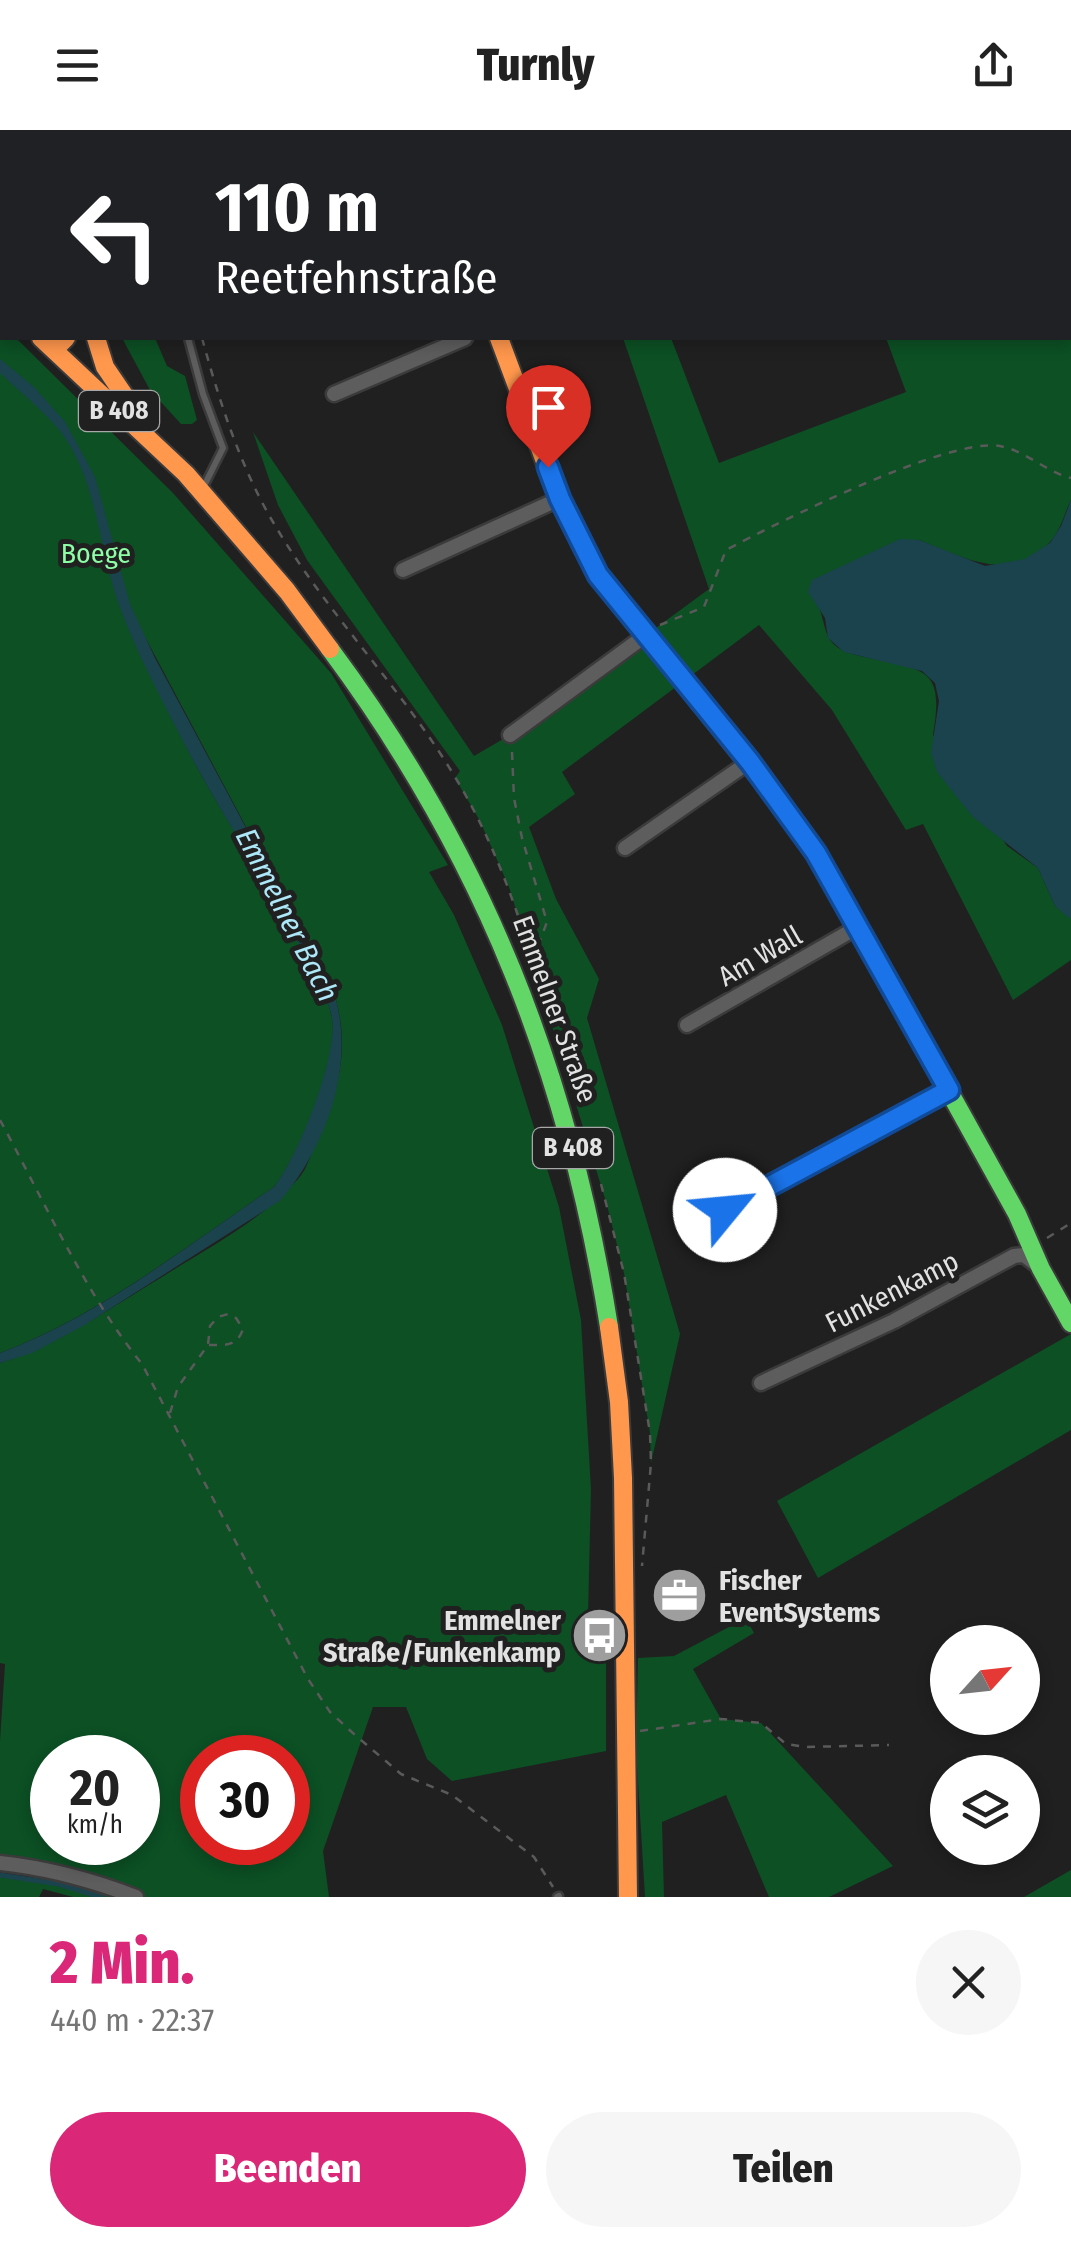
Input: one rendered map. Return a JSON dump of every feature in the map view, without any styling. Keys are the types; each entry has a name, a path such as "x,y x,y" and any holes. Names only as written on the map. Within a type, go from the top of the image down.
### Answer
{"main road":[{"path":"97,340 105,367 129,405 184,473"},
{"path":"500,340 560,499 598,575 750,762 816,853 949,1090 1071,1323"},
{"name":"Emmelner Straße","path":"54,342 201,490 315,624 398,744 444,820 495,920 538,1029 570,1135 592,1229 615,1367 623,1553 628,1897"}],"street":[{"path":"334,394 460,340"},
{"path":"403,570 560,499"},
{"path":"510,736 646,635"},
{"path":"625,848 750,762"},
{"name":"Am Wall","path":"687,1025 856,928"},
{"path":"725,1210 949,1090"},
{"name":"Funkenkamp","path":"761,1382 894,1321 1014,1256 1030,1257 1041,1269"},
{"path":"0,1864 30,1866 76,1877 136,1897"}],"lane":[{"path":"189,340 223,448 201,490"}],"path":[{"path":"203,340 212,376 257,492 291,550 455,778 480,821 509,887 541,990"},
{"path":"646,635 704,607 726,550 788,517 944,454 999,446 1071,478"},
{"path":"510,736 520,825 547,922 532,959"},
{"path":"0,1120 108,1316 142,1364 170,1414 308,1679 330,1712 401,1774 452,1794 534,1857 558,1897"},
{"path":"597,1171 624,1273 650,1434 642,1572"},
{"path":"1032,1247 1071,1222"},
{"path":"170,1414 178,1387 208,1345 210,1326 218,1317 228,1314 236,1318 243,1330 240,1339 232,1344 208,1345"},
{"path":"624,1730 722,1719 761,1723 786,1744 889,1745"}],"green space":[{"name":"Boege","path":"0,340 20,342 173,493 331,673 448,865 429,872 454,915 502,1025 559,1207 581,1320 591,1489 588,1616 592,1616 591,1640 602,1641 606,1659 606,1751 452,1781 427,1759 406,1707 373,1707 323,1851 329,1897 73,1897 43,1889 39,1897 0,1897 0,1875 45,1881 49,1871 0,1863 0,1741 5,1664 0,1663 0,1363 83,1325 268,1208 304,1170 332,1100 341,1065 341,1029 333,990 145,637 185,744 314,969 328,1003 333,1035 315,1106 295,1153 274,1187 175,1256 72,1320 0,1353"},
{"path":"123,340 156,340 167,366 185,376 197,420 181,424 150,390"},
{"path":"624,340 672,340 719,463 906,392 887,340 1071,340 1071,500 1050,542 1035,555 1003,565 969,559 919,540 817,603 828,636 837,647 916,669 932,683 936,695 933,735 1007,846 1038,868 1055,906 1071,917 1071,960 1013,1000 923,824 906,830 832,710 759,625 562,772 575,794 529,827 556,899 599,979 587,1018 680,1334 651,1463 650,1433 624,1273 607,1205 509,887 480,821 455,778 460,771 307,560 278,505 253,432 474,756 510,735 709,589"},
{"path":"1071,1334 1071,1430 818,1578 777,1501"},
{"path":"746,1618 754,1633 693,1669 721,1719 761,1723 893,1866 829,1897 769,1897 726,1795 662,1822 664,1897 645,1897 636,1749 638,1658 674,1656"},
{"path":"1071,1870 1071,1897 1024,1897"}],"water":[{"name":"Emmelner Bach","path":"0,359 34,387 65,422 95,477 130,604 155,658 333,990 342,1045 334,1101 324,1128 298,1178 281,1200 83,1326 32,1353 0,1363 0,1353 107,1300 274,1187 294,1153 323,1081 332,1018 321,986 199,772 132,639 118,602 89,491 72,449 46,416 0,373"},
{"path":"1071,500 1069,918 1055,906 1038,868 973,817 937,772 931,753 939,701 935,683 922,671 844,652 828,638 825,618 808,592 812,580 900,539 919,540 985,566 1025,559 1050,543"}],"waterway":[{"path":"0,1875 59,1884 101,1897"}],"traffic: fast":[{"path":"330,649 385,727 433,807 512,971 544,1056 570,1143 609,1327"},
{"path":"777,799 817,853 1017,1214 1071,1323"}],"traffic: slow":[{"path":"43,340 186,474 287,591 330,649"},
{"path":"54,350 64,340"},
{"path":"97,340 105,367 139,417"},
{"path":"500,340 559,499 598,575 777,799"},
{"path":"609,1327 619,1402 623,1478 628,1897"}],"place":[{"name":"Fischer EventSystems","path":"680,1596"},
{"name":"Emmelner Straße/Funkenkamp","path":"600,1636"}],"route":[{"path":"548,467 598,575 750,762 816,853 949,1090 725,1210"}]}
